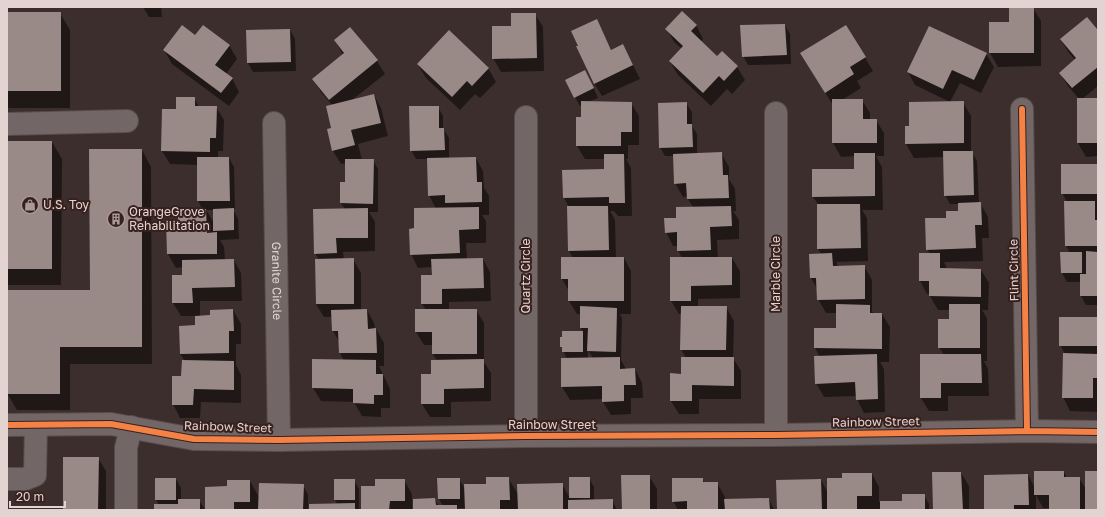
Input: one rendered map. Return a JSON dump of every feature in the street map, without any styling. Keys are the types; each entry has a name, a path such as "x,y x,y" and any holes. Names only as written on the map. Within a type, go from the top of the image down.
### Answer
{"street":[{"name":"Flint Circle","path":"1022,109 1027,432"},
{"name":"Marble Circle","path":"776,113 776,435"},
{"name":"Quartz Circle","path":"526,117 526,436"},
{"path":"7,124 126,122"},
{"name":"Granite Circle","path":"274,123 279,440"},
{"name":"Rainbow Street","path":"7,425 111,424 194,439 279,440 526,436 1098,432"},
{"path":"7,479 25,479 35,475 36,425"},
{"path":"126,510 126,448 130,427"}],"building":[{"path":"1009,7 1034,7 1034,53 989,53 989,22 1009,22"},
{"path":"682,11 697,25 691,31 717,56 722,51 738,66 724,81 719,76 703,93 669,61 683,46 665,29"},
{"path":"7,12 61,12 61,91 7,91"},
{"path":"511,13 536,13 537,58 492,59 492,26 511,26"},
{"path":"1087,17 1097,29 1098,28 1098,67 1072,88 1059,73 1076,58 1060,39"},
{"path":"597,19 611,50 623,44 633,65 594,84 576,46 578,46 571,31"},
{"path":"785,24 787,55 742,57 740,25"},
{"path":"182,25 195,35 203,25 230,45 215,65 233,78 221,93 163,50"},
{"path":"846,25 866,57 850,67 854,74 825,93 800,53"},
{"path":"929,26 987,53 974,80 952,70 943,89 907,72"},
{"path":"350,27 378,60 329,100 312,79 344,53 334,40"},
{"path":"290,29 291,62 247,63 246,30"},
{"path":"449,30 489,68 472,86 467,81 452,97 417,64"},
{"path":"585,70 594,88 574,98 565,80"},
{"path":"374,94 381,123 351,130 355,145 332,151 327,129 331,128 326,106"},
{"path":"176,97 195,97 195,106 217,106 216,138 210,138 210,152 161,151 162,109 176,109"},
{"path":"1077,98 1098,98 1098,143 1077,143"},
{"path":"832,99 863,99 863,119 877,119 877,143 832,143"},
{"path":"581,101 632,102 632,132 621,132 621,146 576,146 576,117 581,117"},
{"path":"964,101 964,143 905,144 905,126 909,126 909,102"},
{"path":"687,102 687,124 692,124 693,147 659,148 658,103"},
{"path":"409,106 439,106 439,128 444,128 445,150 410,151"},
{"name":"U.S. Toy","path":"7,141 52,141 52,269 7,269"},
{"name":"OrangeGrove Rehabilitation","path":"89,149 142,149 142,347 60,347 60,394 7,394 7,290 90,290"},
{"path":"943,151 973,151 974,195 944,196"},
{"path":"722,152 723,175 728,175 729,198 687,199 686,183 674,184 673,154"},
{"path":"854,153 875,153 875,196 812,197 812,169 854,169"},
{"path":"604,154 624,154 625,203 609,203 609,197 563,198 562,170 604,169"},
{"path":"197,157 229,157 230,201 197,201"},
{"path":"476,157 477,182 482,182 482,202 445,203 445,195 428,196 427,158"},
{"path":"345,159 374,159 373,204 340,203 340,182 345,182"},
{"path":"1061,164 1098,164 1098,194 1061,194"},
{"path":"1064,201 1095,201 1095,220 1098,220 1098,246 1065,246"},
{"path":"981,202 982,225 975,225 976,248 926,250 925,218 946,218 946,211 958,211 958,203"},
{"path":"817,204 860,204 861,248 817,249"},
{"path":"567,206 608,206 609,250 568,251"},
{"path":"731,206 732,226 710,227 711,250 677,251 677,232 665,233 664,218 676,218 676,207"},
{"path":"479,207 479,229 459,230 460,253 410,255 409,229 414,228 414,208"},
{"path":"234,208 234,230 213,231 213,209"},
{"path":"368,208 368,238 336,238 337,253 314,254 313,209"},
{"path":"178,209 206,209 207,233 217,232 217,254 167,254 166,220 178,220"},
{"path":"1086,251 1098,252 1098,296 1080,296 1080,274 1086,274"},
{"path":"1060,252 1082,252 1082,273 1061,273"},
{"path":"832,253 833,266 865,265 865,299 817,300 816,278 810,278 809,254"},
{"path":"919,253 940,253 940,268 981,269 981,297 929,296 929,281 919,281"},
{"path":"561,257 624,257 624,301 568,301 568,279 561,279"},
{"path":"670,257 732,257 732,285 691,286 691,301 670,301"},
{"path":"354,258 354,304 316,304 315,259"},
{"path":"483,258 484,288 442,289 442,304 421,304 421,275 432,275 431,259"},
{"path":"234,259 235,287 192,288 193,303 172,303 172,275 182,275 182,260"},
{"path":"836,304 870,305 870,313 882,313 882,349 814,348 814,328 836,328"},
{"path":"949,304 980,304 980,348 938,348 938,319 949,319"},
{"path":"580,306 617,308 616,352 587,351 588,328 580,328"},
{"path":"681,306 727,306 726,350 680,350"},
{"path":"233,309 234,331 229,331 229,353 180,354 179,326 195,325 195,316 210,315 210,310"},
{"path":"367,309 368,329 376,328 377,353 339,353 338,331 332,331 331,310"},
{"path":"415,309 477,309 477,354 432,354 432,332 415,332"},
{"path":"1059,317 1098,317 1098,346 1059,346"},
{"path":"562,331 583,331 583,352 562,352 562,347 560,347 560,337 562,337"},
{"path":"1063,353 1098,354 1098,378 1093,378 1093,398 1062,398"},
{"path":"877,354 878,399 856,400 855,382 815,384 814,356"},
{"path":"920,354 981,354 982,383 941,383 941,398 920,398"},
{"path":"620,357 620,369 635,368 636,385 624,385 624,401 602,402 602,386 561,387 561,358"},
{"path":"681,357 734,357 734,386 692,385 692,401 670,401 670,373 681,374"},
{"path":"312,359 376,360 376,374 383,374 383,395 374,395 374,404 353,403 353,389 312,388"},
{"path":"484,359 484,388 444,389 444,404 421,404 421,374 431,374 431,360"},
{"path":"182,360 234,361 234,390 194,389 193,405 172,405 172,376 181,376"},
{"path":"63,457 99,457 98,510 63,510"},
{"path":"1034,471 1064,471 1064,477 1080,477 1080,510 1049,510 1049,495 1034,495"},
{"path":"1085,471 1098,471 1098,510 1085,510"},
{"path":"932,472 961,472 963,510 933,510"},
{"path":"842,473 872,473 872,496 857,496 857,510 827,510 827,478 842,478"},
{"path":"1028,474 1029,505 1014,505 1014,510 984,510 984,475"},
{"path":"621,475 650,475 650,510 622,510"},
{"path":"486,477 509,477 510,500 500,500 500,510 465,510 464,484 486,484"},
{"path":"569,477 590,477 590,498 569,498"},
{"path":"155,478 176,478 176,500 155,500"},
{"path":"437,478 460,478 460,499 438,499"},
{"path":"672,478 703,478 703,482 718,482 718,510 687,510 687,501 672,502"},
{"path":"334,479 355,479 355,500 334,500"},
{"path":"375,479 405,479 405,501 390,501 389,510 361,510 361,486 375,486"},
{"path":"821,479 822,510 777,509 776,480"},
{"path":"227,480 250,480 250,502 234,502 234,510 205,510 205,487 227,486"},
{"path":"259,483 304,484 303,510 258,510"},
{"path":"563,483 563,510 518,510 517,484"},
{"path":"902,494 925,494 925,510 880,510 880,501 902,501"},
{"path":"435,498 436,505 457,505 457,510 413,510 413,499"},
{"path":"769,498 770,510 725,510 724,499"},
{"path":"178,499 200,499 200,510 154,510 154,504 178,504"},
{"path":"613,499 613,510 568,510 568,500"},
{"path":"355,503 355,510 309,510 309,504"}],"cycle path":[{"path":"1022,109 1027,431"},
{"path":"7,425 111,424 194,439 279,440 1027,431 1098,432"}],"place":[{"name":"U.S. Toy","path":"30,205"},
{"name":"OrangeGrove Rehabilitation","path":"116,219"}]}
